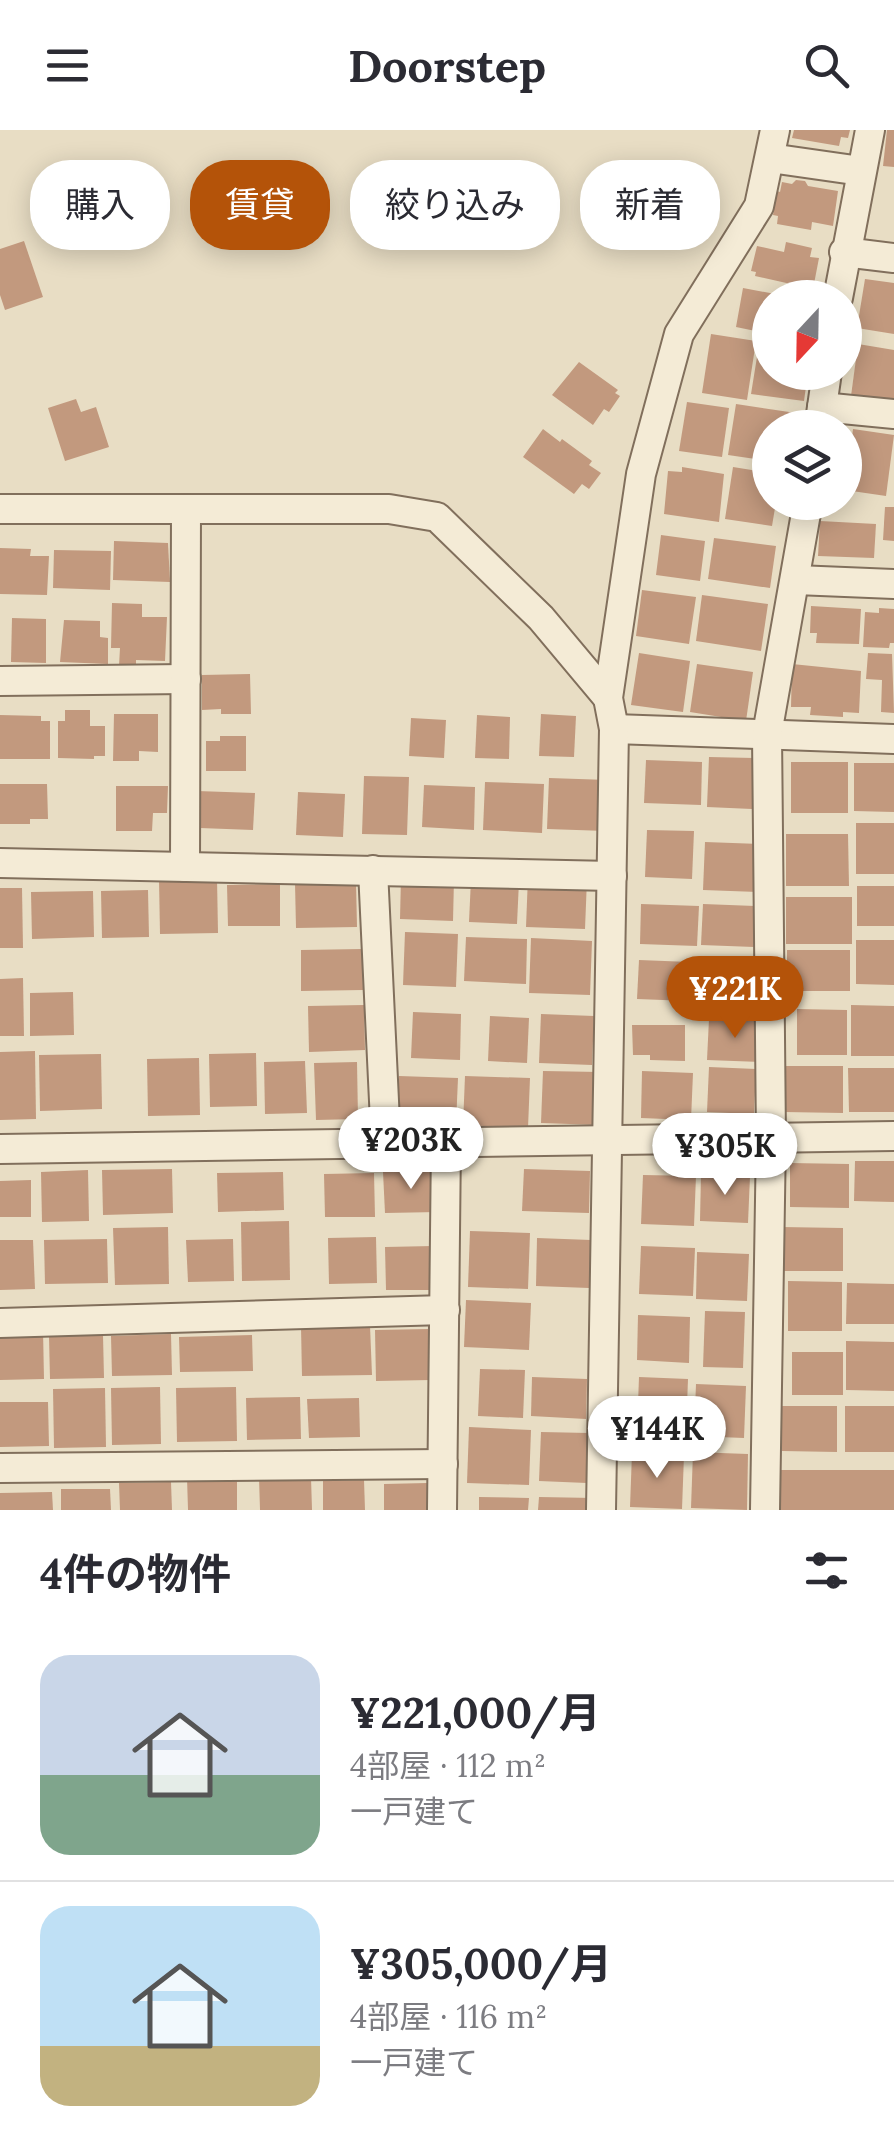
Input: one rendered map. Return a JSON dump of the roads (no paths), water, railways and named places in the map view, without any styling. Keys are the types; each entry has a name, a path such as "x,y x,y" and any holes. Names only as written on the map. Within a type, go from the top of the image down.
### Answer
{"street":[{"path":"601,1510 614,730 608,698 641,474 679,334 759,206 774,130"},
{"path":"840,280 870,130"},
{"path":"770,158 861,171"},
{"path":"844,252 894,258"},
{"path":"862,415 894,414"},
{"path":"0,509 389,508 437,517 541,618 608,698"},
{"path":"185,867 186,509"},
{"path":"765,1510 771,1138 767,734 805,520"},
{"path":"796,580 894,584"},
{"path":"0,681 186,679"},
{"path":"614,730 894,739"},
{"path":"0,863 612,876"},
{"path":"373,870 386,1143"},
{"path":"0,1149 894,1136"},
{"path":"442,1510 446,1142"},
{"path":"0,1323 445,1310"},
{"path":"0,1468 443,1464"}]}
